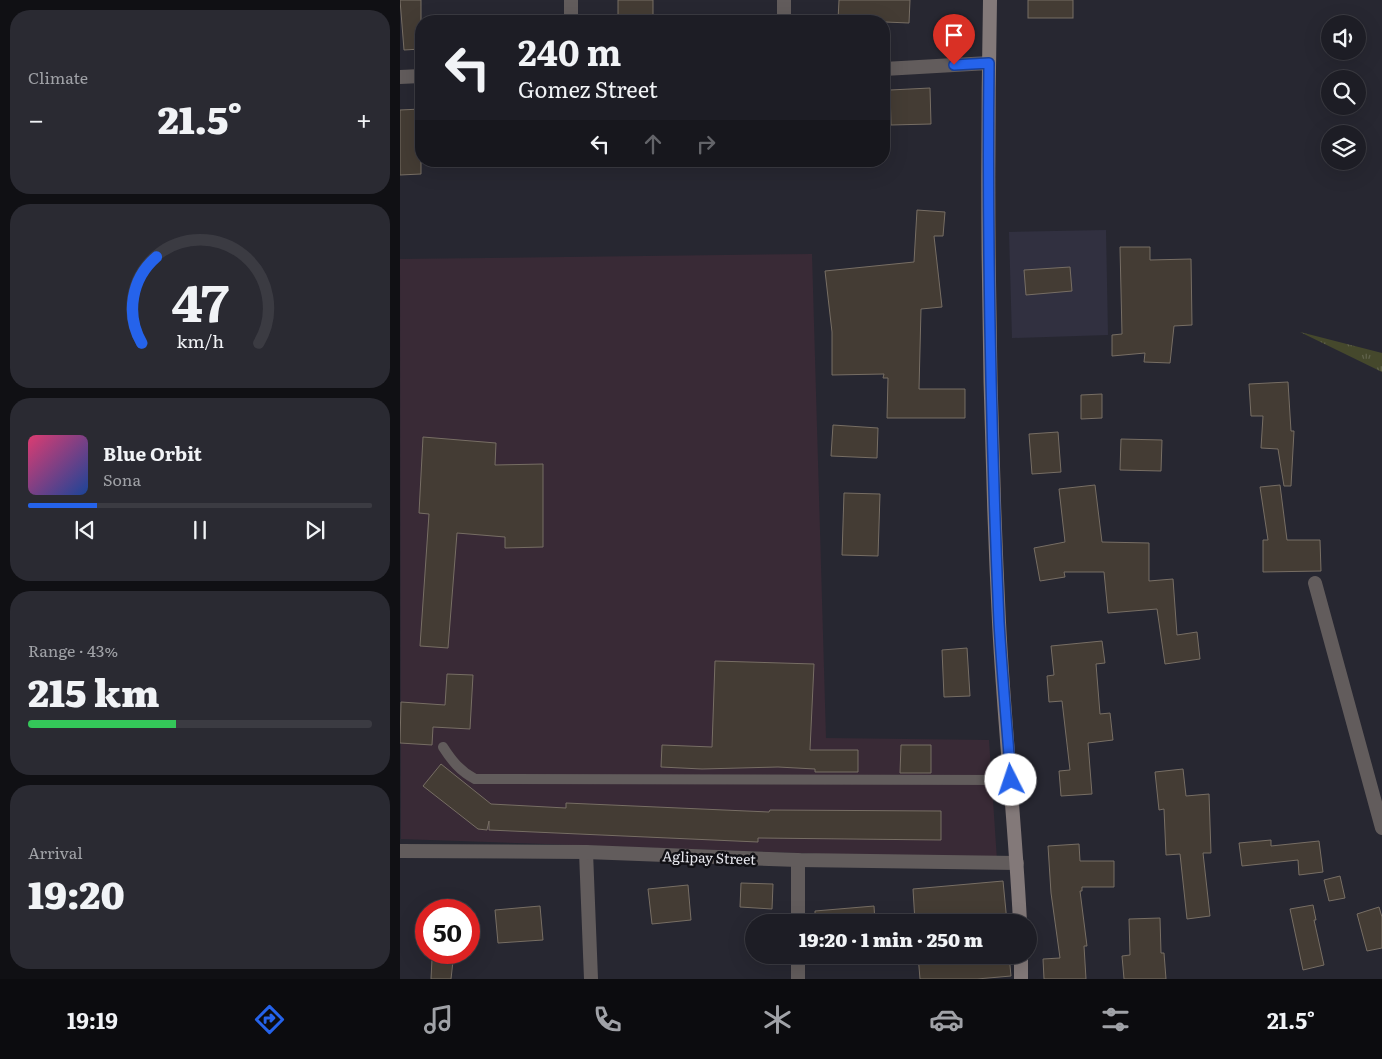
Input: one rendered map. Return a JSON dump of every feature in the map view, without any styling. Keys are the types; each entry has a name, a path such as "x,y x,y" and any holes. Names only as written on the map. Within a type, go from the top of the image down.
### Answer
{"main road":[{"path":"990,0 988,234 994,470 1000,623 1020,914"},
{"path":"1021,964 1021,979"}],"street":[{"path":"570,0 571,15"},
{"path":"784,0 784,15"},
{"path":"890,69 989,63"},
{"path":"400,77 415,76"},
{"path":"1315,583 1382,828"},
{"name":"Aglipay Street","path":"400,851 586,852 798,860 1017,863"},
{"path":"586,852 591,979"},
{"path":"798,860 798,914"},
{"path":"798,964 798,979"}],"lane":[{"path":"443,747 463,773 475,779 1011,780"}],"shaded area":[{"path":"1106,230 1108,335 1012,338 1009,232"},
{"path":"812,254 826,738 989,740 997,860 401,839 400,259"}],"green space":[{"path":"1300,332 1382,353 1382,372"}],"building":[{"path":"400,0 421,0 421,15 415,15 415,49 404,50"},
{"path":"618,0 653,0 653,15 618,15"},
{"path":"839,0 910,0 909,23 890,22 890,15 838,15"},
{"path":"1028,0 1073,0 1073,18 1028,18"},
{"path":"930,88 931,124 891,125 890,90"},
{"path":"415,109 415,167 421,167 421,174 400,175 400,110"},
{"path":"917,210 945,212 943,236 934,236 942,307 921,309 919,389 965,389 965,418 887,418 888,378 883,378 884,374 832,375 832,332 825,271 914,262"},
{"path":"1120,247 1150,247 1150,260 1191,259 1192,325 1174,326 1170,363 1144,362 1145,353 1112,356 1112,335 1122,334"},
{"path":"1070,267 1072,291 1026,295 1024,270"},
{"path":"1288,382 1291,431 1294,431 1291,486 1284,486 1278,449 1261,448 1263,416 1251,416 1249,384"},
{"path":"1102,394 1102,418 1081,419 1081,395"},
{"path":"833,425 878,428 877,458 831,456"},
{"path":"1058,432 1061,472 1032,474 1029,434"},
{"path":"423,437 496,443 495,465 543,464 543,547 505,548 505,537 457,533 448,648 420,646 429,514 419,513"},
{"path":"1121,439 1162,440 1161,471 1120,470"},
{"path":"1095,485 1102,542 1149,543 1149,581 1173,579 1177,635 1197,632 1200,659 1165,664 1157,609 1108,613 1104,572 1064,572 1065,577 1040,581 1034,548 1065,542 1059,489"},
{"path":"1280,485 1287,540 1320,540 1321,571 1263,572 1263,540 1268,540 1260,487"},
{"path":"844,493 880,494 878,556 842,555"},
{"path":"1102,641 1105,663 1096,664 1100,714 1110,713 1113,740 1088,743 1092,794 1061,796 1059,771 1070,770 1062,701 1049,702 1047,676 1054,675 1051,646"},
{"path":"967,648 970,696 944,697 942,650"},
{"path":"715,661 814,664 810,750 858,750 858,772 815,772 815,769 778,767 702,769 661,767 662,745 712,747"},
{"path":"447,674 473,675 470,729 433,727 432,745 400,743 401,702 445,705"},
{"path":"901,745 931,745 931,773 900,773"},
{"path":"441,764 491,804 566,808 566,803 769,812 770,810 941,811 941,840 758,838 758,842 489,830 489,821 487,830 478,829 423,786"},
{"path":"1183,769 1186,796 1209,794 1211,853 1203,853 1210,916 1187,919 1180,854 1166,855 1164,809 1159,810 1155,772"},
{"path":"1271,840 1271,846 1319,841 1323,872 1299,875 1298,860 1242,866 1239,843"},
{"path":"1079,844 1080,861 1114,861 1114,887 1082,887 1082,891 1080,891 1087,946 1084,946 1086,979 1044,979 1043,959 1060,958 1051,893 1048,846"},
{"path":"1340,876 1345,898 1329,901 1324,880"},
{"path":"1003,881 1006,914 915,914 913,889"},
{"path":"741,883 773,884 772,909 740,907"},
{"path":"688,885 691,920 652,924 648,889"},
{"path":"1313,905 1316,920 1314,920 1324,965 1303,970 1290,909"},
{"path":"540,906 543,940 498,943 495,910"},
{"path":"874,906 874,914 815,914 815,911"},
{"path":"1379,907 1382,917 1382,948 1367,951 1357,914"},
{"path":"1160,918 1161,953 1164,953 1166,979 1124,979 1122,956 1130,955 1129,919"},
{"path":"432,964 453,964 451,979 431,979"},
{"path":"919,964 1010,964 1011,976 977,979 920,979"}],"route":[{"path":"954,65 989,63 988,234 994,470 1000,623 1011,780"}]}
